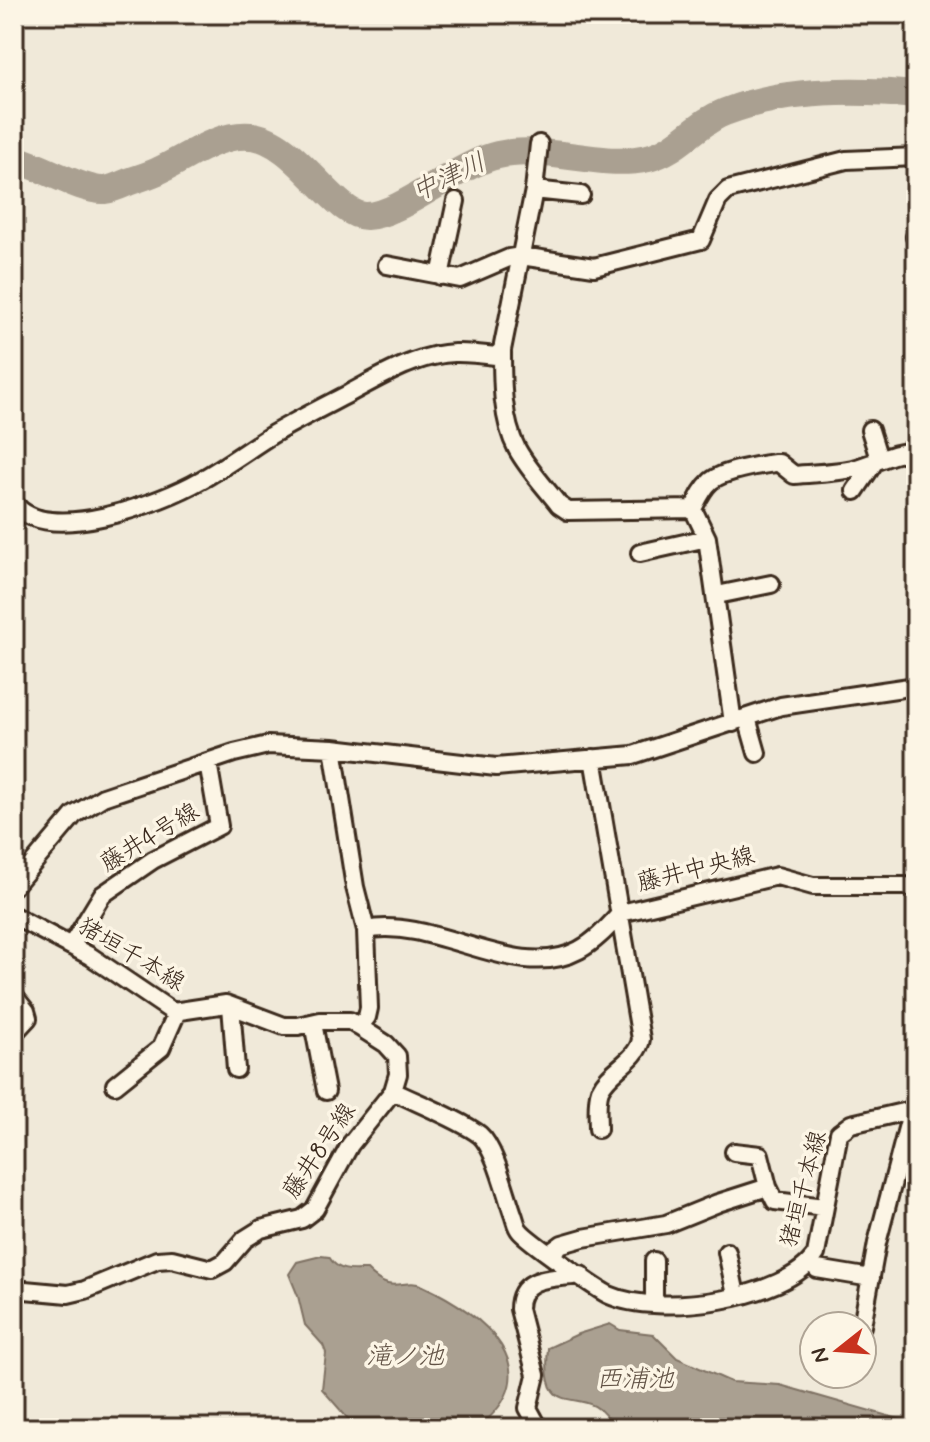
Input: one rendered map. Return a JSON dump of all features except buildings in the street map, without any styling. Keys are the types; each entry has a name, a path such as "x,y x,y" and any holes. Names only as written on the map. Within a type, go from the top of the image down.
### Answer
{"street":[{"path":"539,144 534,187 502,350 502,375 512,437 518,451 559,505 568,511 693,509"},
{"path":"387,265 460,279 521,256 594,267 701,240 718,200 728,190 846,160 916,157"},
{"path":"534,187 581,195"},
{"path":"440,276 456,201"},
{"path":"18,514 48,521 73,522 167,496 201,481 275,433 391,371 451,351 496,356 502,350"},
{"path":"855,491 877,459 870,430"},
{"path":"693,509 711,481 729,474 779,463 794,475 852,469 897,453 916,451"},
{"path":"693,509 707,538 740,720 757,753"},
{"path":"640,553 707,538"},
{"path":"717,595 771,584"},
{"path":"14,886 74,815 103,797 268,745 333,748 496,767 633,755 781,706 916,686"},
{"path":"333,748 355,887 366,930 369,1008 367,1017 359,1027"},
{"path":"593,758 641,1039 640,1047 609,1076 598,1093 598,1129"},
{"name":"藤井4号線","path":"71,946 102,895 153,860 219,826 208,762"},
{"name":"藤井中央線","path":"366,930 383,927 408,929 444,936 472,948 535,960 575,953 619,916 777,876 813,886 906,886 916,890"},
{"name":"猪垣千本線","path":"14,916 129,981 173,1012 226,1004 284,1026 350,1021 386,1044 397,1056 398,1074 393,1091 484,1139 519,1230 609,1295 654,1304 695,1303 736,1295 788,1278 809,1264 816,1254 839,1133 851,1124 914,1109"},
{"path":"14,996 26,1011 28,1018 25,1024"},
{"path":"231,1006 236,1069"},
{"path":"115,1085 161,1048 177,1012"},
{"path":"313,1023 326,1091"},
{"name":"藤井8号線","path":"14,1289 68,1294 157,1260 172,1259 212,1269 225,1262 245,1239 261,1229 302,1219 315,1209 350,1145 393,1091"},
{"path":"865,1310 886,1204 914,1109"},
{"path":"734,1152 760,1155 775,1201 824,1207"},
{"path":"550,1253 562,1244 583,1238 666,1224 768,1187"},
{"path":"727,1252 736,1295"},
{"path":"654,1261 654,1304"},
{"path":"817,1269 871,1278"},
{"path":"539,1428 528,1408 536,1375 519,1298 532,1281 581,1275"}],"water":[{"name":"滝ノ池","path":"329,1257 341,1268 367,1270 384,1283 423,1286 467,1311 501,1345 509,1365 509,1385 499,1406 477,1428 356,1428 322,1389 326,1353 305,1325 289,1274 297,1262"},
{"name":"西浦池","path":"610,1324 620,1330 653,1334 677,1358 731,1382 780,1385 916,1424 916,1428 613,1428 603,1413 592,1405 559,1396 551,1388 548,1373 548,1348"}],"waterway":[{"name":"中津川","path":"14,159 85,187 105,190 154,173 205,146 227,138 251,136 268,140 284,150 342,205 367,216 396,207 465,168 498,155 535,152 629,161 659,154 715,117 748,104 819,93 916,95"}]}
